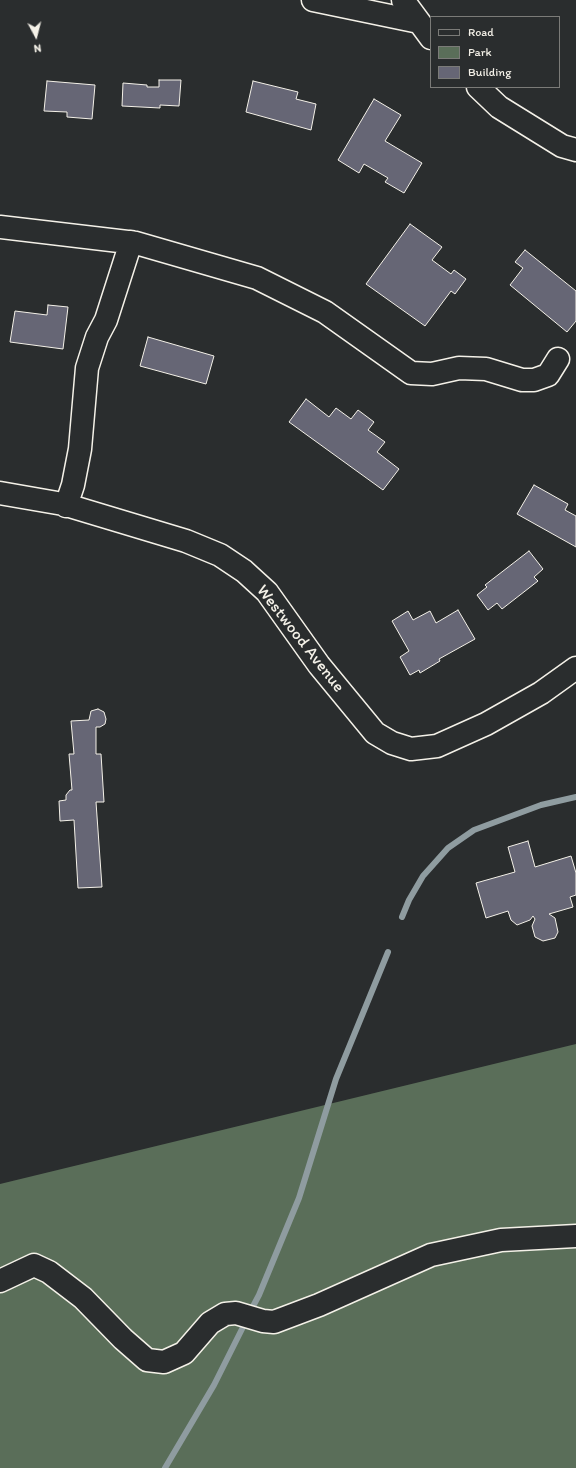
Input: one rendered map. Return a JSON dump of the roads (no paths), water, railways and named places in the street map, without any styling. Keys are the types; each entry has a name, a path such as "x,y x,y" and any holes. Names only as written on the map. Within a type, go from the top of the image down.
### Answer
{"street":[{"path":"313,0 425,30"},
{"path":"403,0 425,30"},
{"path":"479,88 499,107 562,146 576,150"},
{"path":"0,226 131,242 257,278 325,312 411,373 432,374 458,368 486,369 522,380 534,380 548,375 558,359"},
{"path":"66,506 73,485 80,449 87,368 97,337 106,320 131,242"},
{"name":"Westwood Avenue","path":"0,493 66,506 186,541 220,554 244,571 267,592 319,665 375,733 392,744 411,749 437,746 486,724 540,693 576,668"},
{"path":"0,1281 34,1265 49,1272 83,1298 123,1339 147,1360 164,1362 184,1353 210,1324 225,1314 236,1313 263,1321 274,1322 319,1305 431,1255 502,1240 576,1236"}],"waterway":[{"path":"402,917 409,900 423,876 448,848 474,830 541,805 576,797"},
{"path":"250,1312 259,1295 299,1198 336,1079 388,952"},
{"path":"165,1468 214,1385 246,1321"}]}
